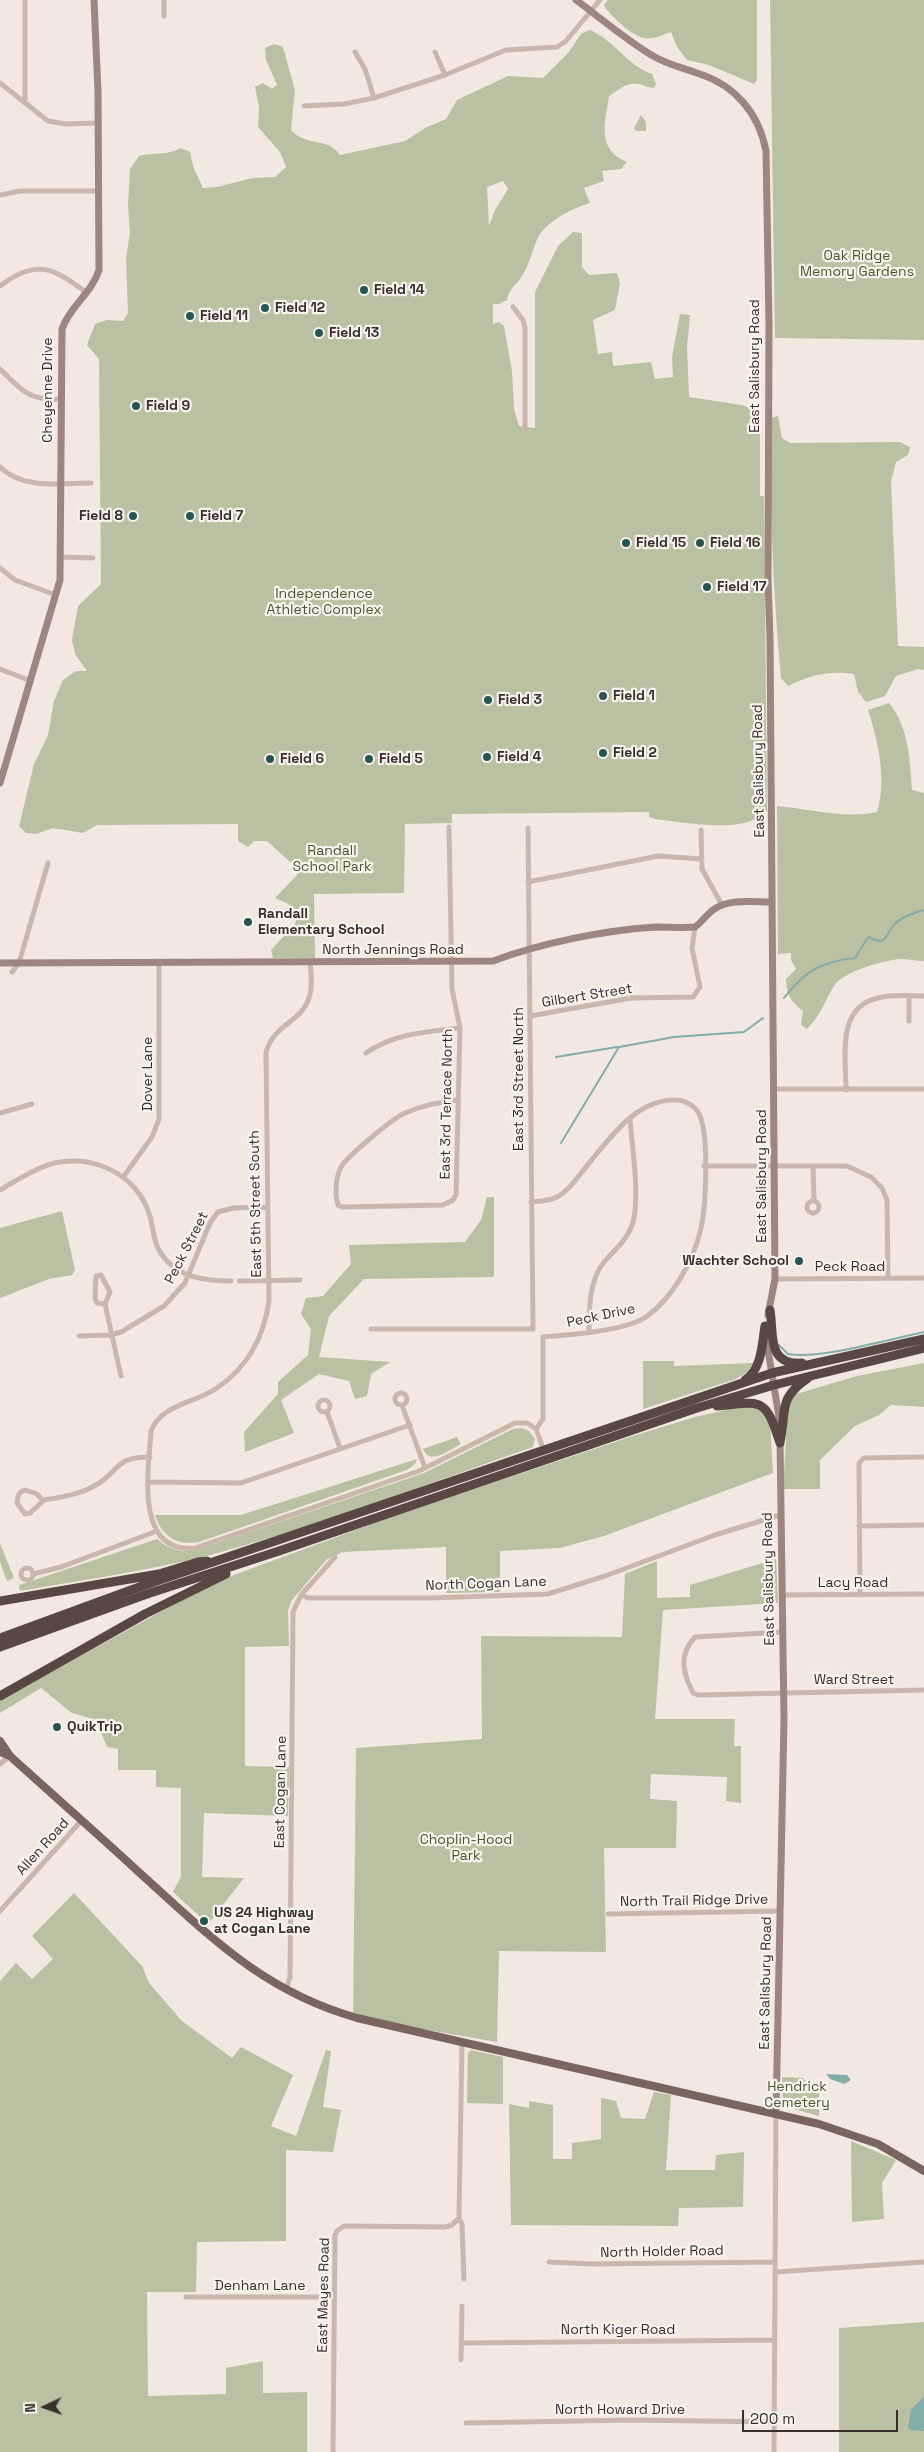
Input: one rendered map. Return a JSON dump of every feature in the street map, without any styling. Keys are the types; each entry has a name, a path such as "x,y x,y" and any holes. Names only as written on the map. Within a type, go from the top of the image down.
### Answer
{"highway":[{"path":"770,1310 773,1344 782,1358 798,1363 834,1359"},
{"path":"735,1385 749,1378 756,1369 765,1326"},
{"path":"0,1638 217,1561 772,1373 924,1340"},
{"path":"0,1647 148,1594 279,1552 697,1408 814,1374 924,1348"},
{"path":"780,1443 786,1400 790,1392 814,1374"},
{"path":"697,1408 750,1402 759,1404 766,1409 772,1418 780,1443"},
{"path":"0,1696 170,1601 279,1552"},
{"path":"0,1601 129,1580 159,1574 198,1562 217,1561"}],"main road":[{"path":"0,1741 10,1756 223,1948 252,1970 286,1991 339,2013 776,2113 861,2137 895,2153 924,2171"},
{"path":"0,1752 10,1756"}],"street":[{"path":"25,0 25,103"},
{"name":"Cheyenne Drive","path":"0,783 3,762 31,681 60,580 62,329 69,314 95,283 99,270 98,124 94,0"},
{"path":"164,0 164,16"},
{"name":"East Salisbury Road","path":"576,0 655,57 713,78 732,91 750,110 763,137 766,158 769,324 768,561 775,1279 770,1310 765,1326 780,1418 784,1691 776,2113 774,2452"},
{"path":"304,106 344,104 374,98 445,76 506,50 557,47 566,41 600,0"},
{"path":"355,52 365,69 374,98"},
{"path":"435,52 445,76"},
{"path":"0,83 48,121 65,124 98,124"},
{"path":"0,188 1,195 20,191 99,191"},
{"path":"0,286 22,272 43,269 55,271 87,293"},
{"path":"513,307 523,320 525,328 525,428"},
{"path":"0,369 30,396 42,400 60,399"},
{"path":"0,467 12,476 26,482 91,483"},
{"path":"61,557 93,558"},
{"path":"0,568 15,580 56,595"},
{"path":"0,669 31,681"},
{"name":"East 3rd Terrace North","path":"449,827 452,989 460,1028 457,1100 458,1191 453,1200 443,1204 342,1207 337,1201 336,1183 343,1164 404,1114 422,1106 457,1100"},
{"name":"East 3rd Street North","path":"528,828 533,1329"},
{"path":"701,830 702,869 722,905"},
{"path":"528,882 658,856 701,859"},
{"path":"12,972 19,963 48,863"},
{"path":"695,927 713,909 722,905 732,902 772,902"},
{"name":"North Jennings Road","path":"0,963 159,961 451,963 493,961 529,948 629,930 695,927"},
{"name":"Gilbert Street","path":"530,1016 631,998 693,997 700,988 692,948 695,927"},
{"name":"Dover Lane","path":"124,1176 152,1137 159,1119 159,961"},
{"name":"East 5th Street South","path":"150,1457 151,1431 158,1418 167,1411 217,1389 236,1373 251,1354 266,1319 269,1282 266,1053 276,1033 305,1007 311,988 310,962"},
{"path":"909,996 909,1021"},
{"path":"846,1090 846,1031 851,1018 858,1008 868,1001 880,997 924,996"},
{"path":"366,1053 379,1044 397,1036 460,1028"},
{"path":"774,1089 924,1090"},
{"name":"Peck Drive","path":"531,1202 549,1200 565,1192 630,1118 648,1105 660,1101 678,1100 690,1104 700,1113 704,1166 704,1208 701,1230 693,1251 670,1293 644,1318 620,1326 543,1338"},
{"path":"0,1113 32,1104"},
{"path":"589,1332 595,1279 604,1262 627,1237 633,1223 635,1200 630,1118"},
{"path":"0,1190 41,1167 70,1162 92,1163 108,1167 124,1176 137,1190 147,1207 155,1242 161,1255 171,1265 188,1275 211,1281 231,1281"},
{"path":"704,1166 854,1168 871,1176 882,1188 887,1205 888,1278"},
{"path":"813,1166 814,1201"},
{"name":"Peck Street","path":"79,1336 112,1335 121,1332 164,1306 180,1291 210,1223 218,1212 234,1208 268,1207"},
{"path":"105,1304 97,1303 95,1298 96,1276 101,1275 110,1292 105,1304 121,1376"},
{"name":"Peck Road","path":"775,1279 924,1278"},
{"path":"239,1281 300,1280"},
{"path":"371,1329 533,1329 543,1338 543,1419 536,1429"},
{"path":"402,1405 425,1468"},
{"path":"327,1412 340,1448"},
{"path":"43,1500 37,1494 25,1490 21,1491 17,1503 25,1514 35,1509 43,1500 81,1493 98,1484 127,1459 150,1457 150,1517 157,1531 166,1540 179,1547 195,1548 425,1468 515,1423 527,1423 536,1429 544,1451"},
{"path":"149,1482 241,1483 410,1424"},
{"path":"860,1595 860,1463 864,1458 924,1457"},
{"name":"North Cogan Lane","path":"301,1596 308,1598 430,1598 548,1594 605,1576 715,1535 780,1515"},
{"path":"859,1526 924,1525"},
{"path":"33,1574 61,1568 157,1531"},
{"path":"301,1596 335,1557"},
{"name":"Lacy Road","path":"782,1595 924,1594"},
{"name":"East Cogan Lane","path":"286,1991 290,1977 293,1612 295,1603 301,1596"},
{"name":"Ward Street","path":"782,1632 695,1637 683,1658 683,1673 693,1693 924,1690"},
{"path":"0,1764 10,1756"},
{"name":"Allen Road","path":"0,1912 82,1820"},
{"name":"North Trail Ridge Drive","path":"608,1914 780,1911"},
{"path":"462,2042 459,2218 462,2224 464,2279"},
{"name":"East Mayes Road","path":"333,2452 334,2241 340,2228 348,2225 445,2227 452,2225 459,2218"},
{"name":"North Holder Road","path":"549,2262 593,2264 775,2262"},
{"path":"775,2272 924,2262"},
{"name":"Denham Lane","path":"186,2297 334,2297"},
{"path":"461,2360 462,2306"},
{"name":"North Kiger Road","path":"462,2343 774,2340"},
{"name":"North Howard Drive","path":"466,2423 633,2420 773,2422"}],"green space":[{"path":"608,0 757,0 757,80 754,84 709,65 687,60 677,47 671,32 651,38 644,38 633,33 621,24 607,9 604,5"},
{"name":"Oak Ridge Memory Gardens","path":"770,0 924,0 924,340 775,338"},
{"name":"Independence Athletic Complex","path":"590,30 599,34 636,65 652,74 656,84 654,88 650,88 635,83 631,84 609,96 605,126 607,143 617,157 627,162 621,169 602,171 604,181 584,188 590,203 563,215 540,234 525,271 510,291 507,300 499,304 493,304 493,324 499,322 504,326 512,371 514,409 519,426 535,428 535,292 558,246 573,232 582,233 582,267 589,275 617,273 620,283 615,310 593,320 598,354 612,352 613,366 651,362 655,379 673,377 672,357 680,314 690,315 687,347 689,397 742,405 760,413 760,496 764,496 767,811 762,811 761,816 750,821 724,825 694,824 655,819 649,817 649,812 452,814 452,823 405,824 404,893 314,894 315,958 273,958 271,950 295,924 296,918 295,910 292,907 275,898 297,875 298,869 267,841 254,841 248,847 238,841 238,824 97,825 83,833 53,828 36,834 26,833 19,826 34,764 48,735 54,701 63,680 76,671 87,671 75,654 72,640 78,606 101,584 99,359 87,345 95,324 107,320 123,321 128,313 126,259 130,232 128,206 130,169 139,156 166,153 181,148 190,152 194,169 203,188 217,187 253,178 275,177 286,167 280,152 258,127 259,107 255,87 263,83 272,89 277,85 266,60 265,48 274,44 283,47 295,90 291,130 304,139 323,143 335,149 340,155 405,141 425,128 446,119 457,100 508,76 543,78 568,53 581,34","holes":["503,181 508,189 495,210 489,226 487,187"]},
{"path":"641,115 646,122 646,131 636,131 634,128"},
{"path":"778,416 782,438 790,443 900,442 910,447 908,455 896,462 891,481 898,646 924,647 924,670 918,669 896,676 885,696 866,702 858,692 854,674 820,674 788,686 781,678 774,580 770,451 770,418"},
{"path":"889,703 896,712 905,733 912,790 924,793 924,961 894,960 874,964 845,976 834,986 819,1013 807,1029 801,1025 803,1011 792,1001 787,989 786,979 796,969 791,960 791,953 778,954 777,806 840,814 877,812 881,787 880,761 868,710"},
{"path":"487,1197 494,1197 494,1277 364,1279 329,1316 319,1357 390,1362 371,1374 367,1396 355,1399 349,1381 319,1374 281,1400 294,1433 245,1452 244,1432 278,1394 278,1382 308,1355 311,1329 301,1314 306,1298 323,1296 351,1264 349,1245 465,1242 481,1220"},
{"path":"62,1211 75,1270 72,1275 49,1279 0,1298 0,1228"},
{"path":"643,1361 674,1361 674,1366 753,1363 747,1372 736,1379 643,1409"},
{"path":"924,1363 924,1407 891,1405 879,1415 855,1426 820,1460 820,1489 783,1489 788,1407 793,1395 857,1376"},
{"path":"748,1405 757,1406 770,1421 773,1473 604,1536 560,1548 500,1551 500,1592 446,1593 446,1547 343,1552 327,1559 292,1600 288,1610 289,1646 245,1647 245,1766 289,1767 288,1816 204,1813 202,1877 244,1878 208,1924 173,1892 181,1876 181,1788 156,1787 156,1770 118,1770 118,1749 107,1747 96,1720 72,1713 41,1688 0,1713 0,1701 4,1698 213,1583 394,1516 633,1436 695,1417"},
{"path":"521,1428 529,1431 535,1439 533,1447 313,1524 239,1547 185,1561 20,1591 19,1585 157,1539 166,1546 175,1549 185,1551 196,1550 424,1473 513,1429"},
{"path":"457,1437 461,1444 446,1453 430,1456 423,1449"},
{"path":"417,1459 415,1464 407,1470 199,1542 183,1542 171,1538 162,1529 155,1515 241,1515"},
{"path":"0,1543 14,1578 7,1581 0,1562"},
{"name":"Choplin-Hood Park","path":"776,1559 778,1603 663,1610 655,1719 735,1719 734,1746 741,1746 741,1803 726,1801 727,1777 651,1774 650,1799 677,1801 676,1848 604,1848 606,1952 499,1951 497,2042 353,2017 356,1748 482,1739 481,1636 622,1637 625,1574 657,1561 657,1598 690,1597 690,1585"},
{"path":"74,1893 142,1966 149,1983 182,2021 232,2058 241,2047 293,2075 271,2126 296,2136 326,2050 331,2051 323,2107 341,2110 333,2152 286,2150 286,2241 197,2242 196,2292 147,2292 148,2396 226,2394 226,2368 263,2361 263,2393 307,2392 307,2452 0,2452 0,1981 16,1963 32,1979 53,1959 32,1936"},
{"path":"471,2050 503,2057 503,2104 467,2103 468,2053"},
{"name":"Hendrick Cemetery","path":"782,2077 803,2078 809,2085 819,2086 819,2116 783,2106"},
{"path":"654,2092 671,2095 666,2170 715,2170 716,2155 744,2152 743,2207 679,2208 678,2226 511,2225 509,2104 529,2108 529,2101 553,2105 553,2159 572,2159 572,2143 601,2139 601,2098 616,2101 621,2118 645,2119"},
{"path":"851,2141 896,2160 882,2183 884,2219 852,2222"},
{"path":"924,2322 924,2452 839,2452 839,2328"}],"water":[{"path":"826,2074 847,2075 851,2080 844,2084 830,2079"},
{"path":"924,2396 924,2431 910,2430 908,2428 911,2410"}],"waterway":[{"path":"784,998 799,981 814,969 832,962 855,958 868,937 881,941 898,921 924,910"},
{"path":"561,1143 619,1047 674,1037 744,1032 763,1018"},
{"path":"556,1057 617,1047"},
{"path":"779,1345 788,1354 817,1354 836,1352 924,1332"}],"place":[{"name":"Field 14","path":"364,290"},
{"name":"Field 12","path":"265,308"},
{"name":"Field 11","path":"190,316"},
{"name":"Field 13","path":"319,333"},
{"name":"Field 9","path":"136,406"},
{"name":"Field 8","path":"133,516"},
{"name":"Field 7","path":"190,516"},
{"name":"Field 15","path":"626,543"},
{"name":"Field 16","path":"700,543"},
{"name":"Field 17","path":"707,587"},
{"name":"Field 1","path":"603,696"},
{"name":"Field 3","path":"488,700"},
{"name":"Field 2","path":"603,753"},
{"name":"Field 4","path":"487,757"},
{"name":"Field 6","path":"270,759"},
{"name":"Field 5","path":"369,759"},
{"name":"Randall Elementary School","path":"248,922"},
{"name":"Wachter School","path":"799,1261"},
{"name":"QuikTrip","path":"57,1727"},
{"name":"US 24 Highway at Cogan Lane","path":"204,1921"}],"park label":[{"name":"Randall School Park","path":"332,860"}]}
